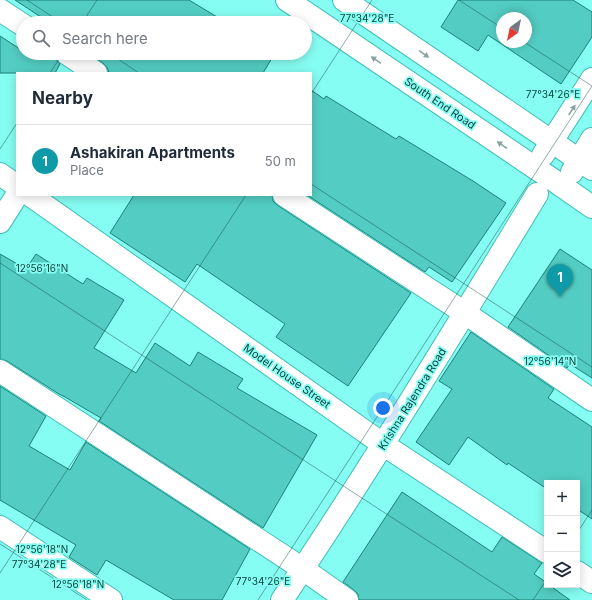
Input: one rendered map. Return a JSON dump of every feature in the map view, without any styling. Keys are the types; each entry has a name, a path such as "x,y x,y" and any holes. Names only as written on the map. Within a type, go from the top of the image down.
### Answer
{"street":[{"name":"South End Road","path":"287,0 311,16"},
{"path":"344,0 586,165"},
{"path":"0,10 16,20"},
{"name":"South End Road","path":"312,17 592,207"},
{"path":"76,60 94,72"},
{"path":"592,78 534,167 537,194 562,186 586,165 592,139"},
{"path":"0,174 16,185"},
{"name":"Krishna Rajendra Road","path":"282,600 384,445 537,194"},
{"path":"0,222 16,196"},
{"name":"Model House Street","path":"31,196 384,445 544,550"},
{"path":"286,196 465,313 592,400"},
{"path":"0,371 303,569 347,600"},
{"path":"0,527 111,600"},
{"path":"580,574 592,582"}],"building":[{"path":"15,0 189,0 215,16 39,16"},
{"path":"458,0 573,0 592,12 592,37 561,84 507,48 532,48 532,12 496,12 496,40 488,35 478,51 441,27"},
{"path":"0,36 16,46 16,60 56,60 60,64 56,72 0,73"},
{"path":"99,60 271,60 264,72 109,72 107,67"},
{"path":"312,91 324,99 326,96 396,139 399,136 506,203 452,282 429,267 425,272 309,196 312,196"},
{"path":"133,196 272,196 273,201 277,205 411,293 348,386 276,337 285,324 197,264 185,282 110,233"},
{"path":"560,249 592,270 592,378 570,364 567,368 508,327"},
{"path":"0,254 26,269 36,254 83,284 87,278 124,300 94,348 136,373 155,343 190,366 198,352 243,379 237,388 317,435 263,528 99,421 101,418 59,394 7,361 0,359"},
{"path":"471,332 554,389 548,398 592,427 592,519 580,511 580,480 544,480 544,487 508,463 507,465 468,437 449,465 416,442 452,389 439,381"},
{"path":"0,386 46,416 29,446 70,470 86,442 250,549 222,600 174,600 106,560 97,575 69,557 76,545 0,500"},
{"path":"402,492 492,552 502,537 542,563 534,574 544,581 544,588 553,588 570,600 359,600 358,594 343,582"}],"place":[{"name":"Ashakiran Apartments","path":"560,297"}]}
